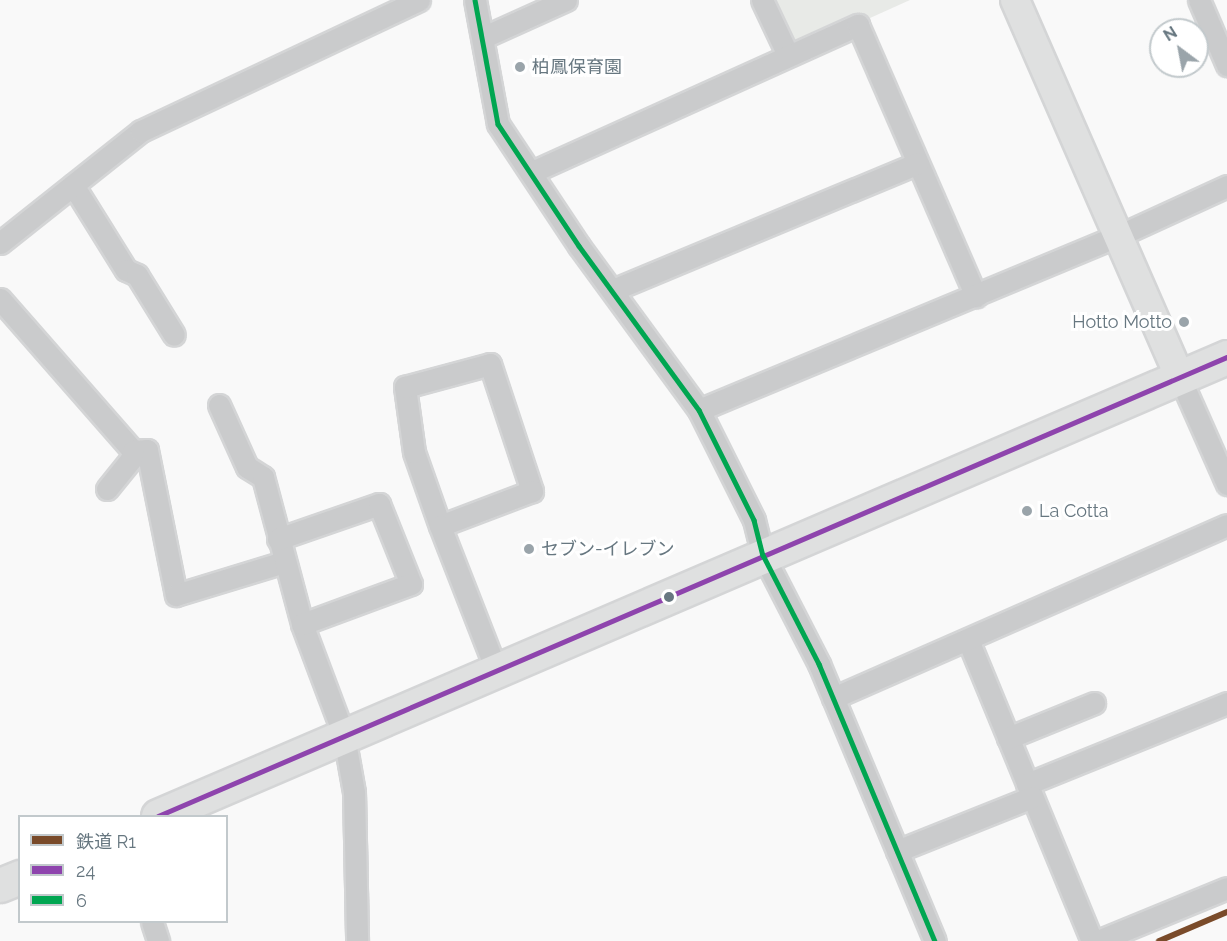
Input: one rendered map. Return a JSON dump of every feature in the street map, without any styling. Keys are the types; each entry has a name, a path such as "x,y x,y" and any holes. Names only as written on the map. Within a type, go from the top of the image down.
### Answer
{"highway":[{"path":"160,815 1227,357"},
{"path":"0,885 18,878"}],"street":[{"path":"0,243 141,131 172,113 419,0"},
{"path":"475,0 484,37 498,124 579,246 699,410 754,520 763,555 833,698 935,941"},
{"path":"484,37 566,0"},
{"path":"762,0 788,55"},
{"path":"1015,0 1227,484"},
{"path":"1199,0 1220,27 1227,65"},
{"path":"532,172 858,25 976,296"},
{"path":"613,290 918,163"},
{"path":"73,185 126,270 137,275 174,335"},
{"path":"699,410 1118,236 1227,186"},
{"path":"0,299 133,451"},
{"path":"440,526 532,491 490,364 405,387 414,452 440,526 496,670"},
{"path":"219,405 247,467 263,477 302,624 345,735 354,792 357,941"},
{"path":"133,451 147,450 176,595 284,562"},
{"path":"107,489 131,459 133,451"},
{"path":"278,539 379,504 411,584 302,624"},
{"path":"833,698 1227,525"},
{"path":"968,640 1092,941"},
{"path":"1008,738 1094,703"},
{"path":"897,851 1227,703"},
{"path":"1098,941 1227,888"},
{"path":"153,923 158,941"}],"shaded area":[{"path":"762,0 910,0 788,55"}],"rail line":[{"name":"R1","path":"1159,941 1227,912"}],"transit line":[{"name":"6","path":"475,0 498,124 579,246 699,410 754,520 763,555 819,664 935,941"},
{"name":"24","path":"160,815 1227,357"}],"place":[{"name":"柏鳳保育園","path":"520,67"},
{"name":"Hotto Motto","path":"1184,322"},
{"name":"La Cotta","path":"1027,511"},
{"name":"セブン-イレブン","path":"529,549"}]}
